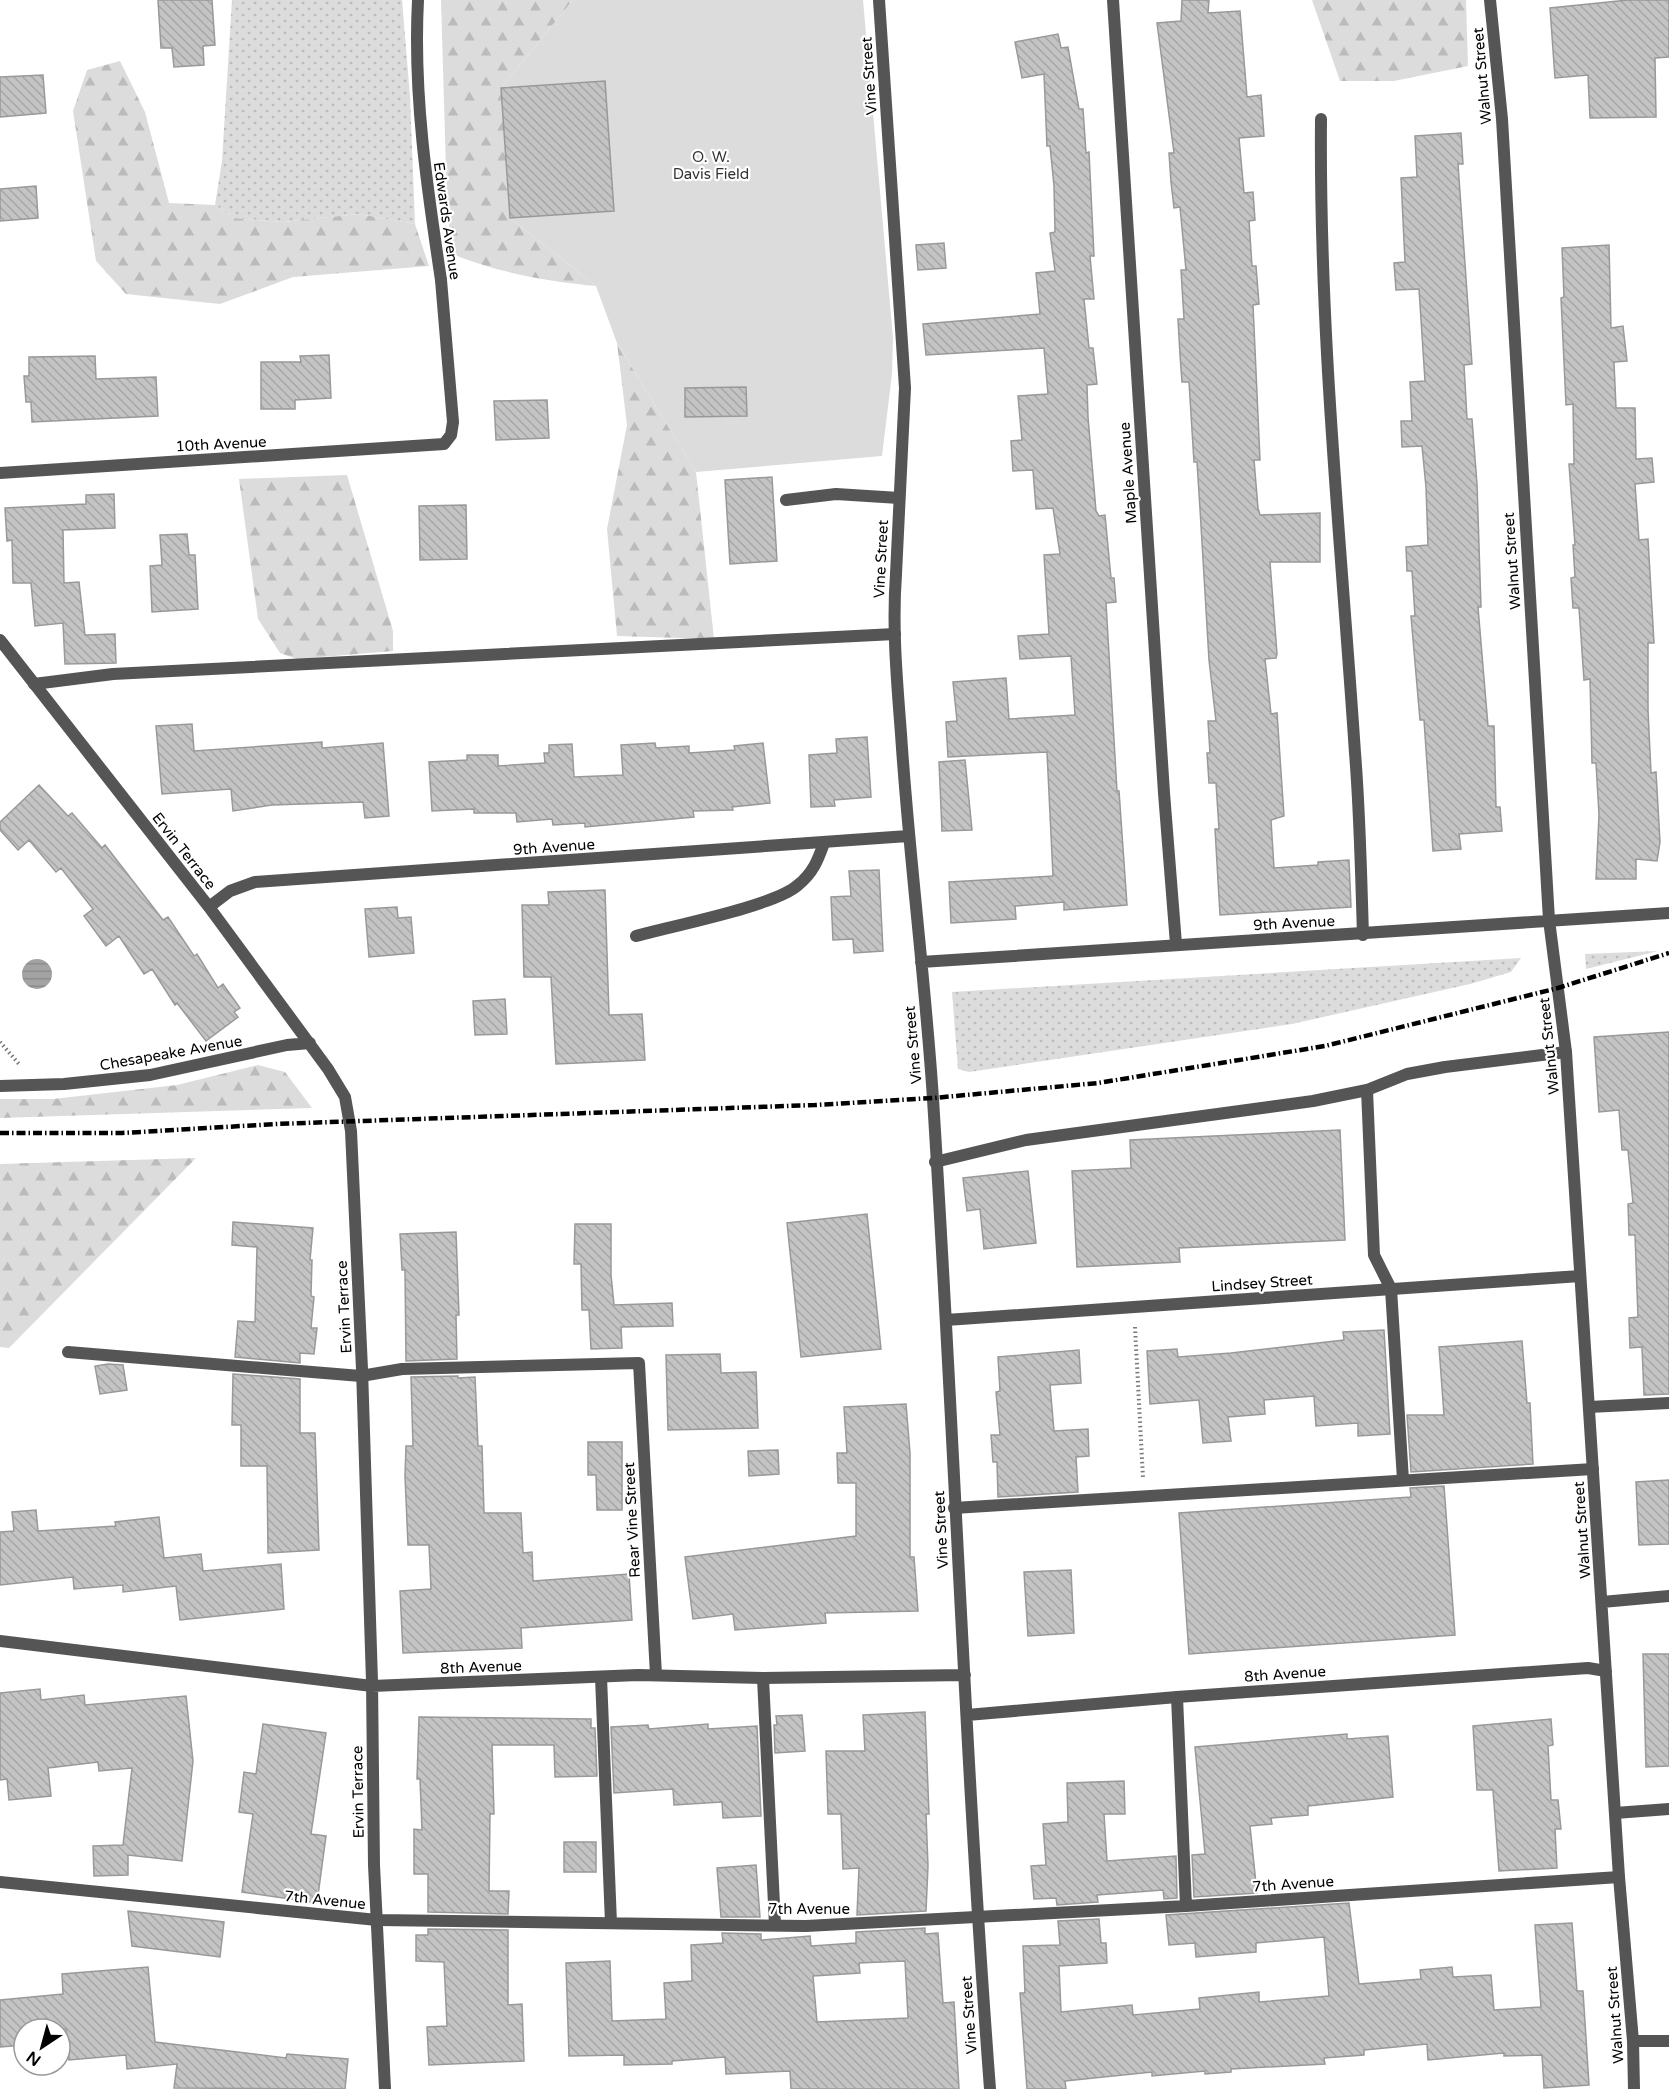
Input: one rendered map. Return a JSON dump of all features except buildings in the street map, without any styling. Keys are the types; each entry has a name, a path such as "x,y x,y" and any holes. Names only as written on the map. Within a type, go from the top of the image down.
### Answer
{"street":[{"name":"Edwards Avenue","path":"418,0 416,38 424,164 441,280 453,422 451,435 444,444"},
{"name":"Vine Street","path":"879,0 905,388 893,614 894,634 908,836 921,962 951,1395 954,1508 977,1919 990,2089"},
{"name":"Maple Avenue","path":"1113,0 1164,793 1176,944"},
{"name":"Walnut Street","path":"1490,0 1502,119 1549,920 1566,1052 1619,1876 1633,2041 1634,2089"},
{"path":"1321,119 1320,198 1331,414 1356,754 1363,935"},
{"name":"10th Avenue","path":"0,473 444,444"},
{"path":"786,500 836,494 899,498"},
{"path":"33,684 113,674 894,634"},
{"name":"Ervin Terrace","path":"0,640 209,907 310,1043 345,1097 351,1131 361,1376 372,1686 377,1920 385,2089"},
{"name":"9th Avenue","path":"209,907 230,891 255,882 908,836"},
{"path":"636,936 761,902 796,887 814,869 824,843"},
{"name":"9th Avenue","path":"921,962 1176,944 1363,935 1669,913"},
{"name":"Chesapeake Avenue","path":"0,1086 114,1080 150,1075 286,1045 310,1043"},
{"path":"935,1162 1026,1140 1313,1101 1367,1090 1407,1074 1566,1052"},
{"path":"1367,1090 1374,1255 1391,1289 1403,1480"},
{"name":"Lindsey Street","path":"946,1320 1580,1276"},
{"path":"68,1352 361,1376"},
{"name":"Rear Vine Street","path":"361,1376 402,1369 639,1363 656,1675"},
{"path":"1589,1407 1669,1403"},
{"path":"954,1508 1593,1469"},
{"path":"1602,1602 1669,1596"},
{"name":"8th Avenue","path":"0,1641 372,1686 656,1675 763,1678 965,1675"},
{"name":"8th Avenue","path":"967,1715 1177,1697 1588,1668 1606,1671"},
{"path":"600,1677 611,1923"},
{"path":"763,1678 775,1925"},
{"path":"1177,1697 1186,1906"},
{"path":"1615,1813 1669,1809"},
{"name":"7th Avenue","path":"0,1882 377,1920 806,1926 977,1919 1619,1876"},
{"path":"1633,2041 1669,2041"}],"path":[{"path":"1134,1307 1143,1497"}],"green space":[{"path":"232,0 402,0 410,96 415,224 359,214 283,222 233,218 215,205 222,161"},
{"path":"441,0 573,0 501,88 510,218 596,286 523,275 452,254 447,204"},
{"name":"O. W. Davis Field","path":"573,0 863,0 893,338 892,374 882,456 696,472 617,343 596,286 510,218 501,88"},
{"path":"1312,0 1466,0 1468,66 1394,81 1340,81"},
{"path":"120,61 145,112 169,203 215,205 233,218 283,222 359,214 415,224 429,266 293,277 220,304 126,294 96,261 73,111 87,70"},
{"path":"617,343 696,472 714,639 617,636 607,529 627,425"},
{"path":"347,475 393,631 393,651 297,659 280,653 258,619 239,479"},
{"path":"1658,951 1586,969 1585,954"},
{"path":"1521,958 1511,972 1470,984 1292,1024 969,1072 958,1069 952,992"},
{"path":"258,1065 285,1072 312,1108 0,1118 0,1099 53,1099 177,1085"},
{"path":"196,1158 9,1348 0,1347 0,1164"}],"shaded area":[{"path":"37,959 48,963 52,974 48,985 37,989 26,985 22,974 26,963"}],"railway":[{"path":"0,1133 122,1133 276,1124 815,1105 933,1098 1098,1083 1325,1046 1558,988 1669,953"}]}
